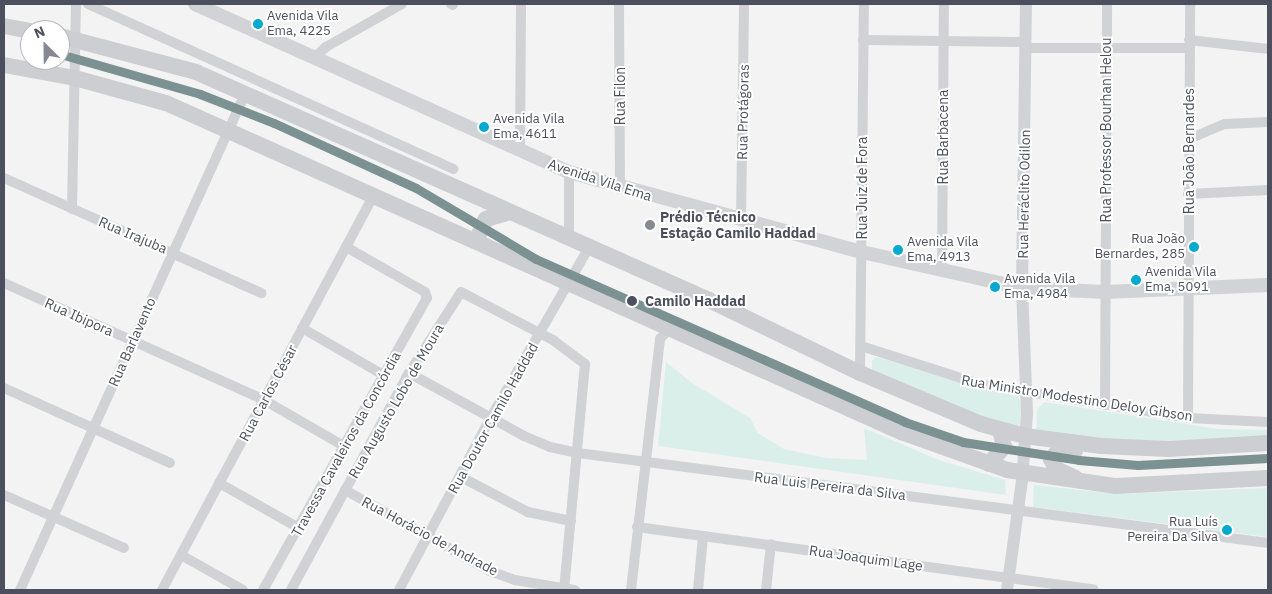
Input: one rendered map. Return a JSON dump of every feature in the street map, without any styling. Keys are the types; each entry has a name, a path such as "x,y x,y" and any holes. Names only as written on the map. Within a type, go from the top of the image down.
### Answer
{"main road":[{"name":"Avenida Vila Ema","path":"195,4 216,9 314,58 520,151 569,172 620,189 862,252 1022,288 1105,292 1268,285"},
{"path":"4,26 20,29"},
{"path":"70,38 196,72 589,247 860,373 1000,429 1027,436 1101,446 1169,449"},
{"path":"4,65 75,78 166,103 901,432 989,464 1022,474 1089,484 1171,485 1268,478"},
{"path":"476,241 486,219 510,212"},
{"path":"989,464 1004,447 1000,429"},
{"path":"1089,484 1056,469 1051,459 1054,453 1063,449 1084,452 1268,443"}],"street":[{"path":"70,29 76,4"},
{"path":"88,4 454,169"},
{"path":"314,58 326,47 402,4"},
{"path":"520,151 521,4"},
{"name":"Rua Filon","path":"619,4 620,189"},
{"name":"Rua Protágoras","path":"741,220 744,4"},
{"name":"Rua Juiz de Fora","path":"860,373 864,4"},
{"name":"Rua Barbacena","path":"942,269 944,4"},
{"name":"Rua Heráclito Odilon","path":"1008,584 1027,436 1022,288 1026,4"},
{"name":"Rua Professor Bourhan Helou","path":"1105,405 1107,4"},
{"name":"Rua João Bernardes","path":"1188,418 1187,288 1190,4"},
{"path":"863,40 944,41 1107,48 1190,44 1268,49"},
{"path":"70,49 75,78 72,209"},
{"name":"Rua Barlavento","path":"20,590 227,129 246,94"},
{"path":"1189,139 1225,124 1268,122"},
{"path":"569,172 569,238"},
{"name":"Rua Irajuba","path":"4,178 261,293"},
{"path":"1188,194 1268,190"},
{"name":"Rua Carlos César","path":"162,590 374,196"},
{"name":"Rua Doutor Camilo Haddad","path":"399,590 491,418 589,247"},
{"name":"Travessa Cavaleiros da Concórdia","path":"262,590 299,528 342,445 385,376 428,297 346,248"},
{"name":"Rua Ibipora","path":"4,283 264,400 342,445"},
{"name":"Rua Augusto Lobo de Moura","path":"291,590 409,373 461,292 539,334"},
{"path":"302,328 385,376"},
{"path":"631,590 644,462 660,338 670,328"},
{"path":"539,334 576,355 585,364 564,590"},
{"name":"Rua Ministro Modestino Deloy Gibson","path":"861,346 958,379 1027,392 1188,418 1268,422"},
{"name":"Rua Luis Pereira da Silva","path":"409,373 491,418 550,447 578,453 1268,543"},
{"path":"4,388 170,463"},
{"path":"461,477 528,512 571,521"},
{"path":"219,483 299,528"},
{"name":"Rua Horácio de Andrade","path":"345,490 490,571 516,580 564,590 575,590"},
{"path":"4,495 124,548"},
{"name":"Rua Joaquim Lage","path":"637,527 771,544 1008,584 1094,590"},
{"path":"698,590 703,536"},
{"path":"766,590 771,544"},
{"path":"181,555 227,587 242,590"}],"shaded area":[{"path":"876,357 1018,397 1022,403 1019,430 872,375 872,361"},
{"path":"666,362 692,383 750,418 758,433 784,449 827,458 867,460 864,428 939,460 1005,480 1006,495 658,446"},
{"path":"1045,402 1218,429 1268,430 1268,440 1117,441 1036,431 1037,409"},
{"path":"1034,485 1117,494 1268,488 1268,537 1033,507"}],"transit line":[{"path":"70,57 200,94 274,123 416,188 536,259 905,422 963,442 1079,460 1138,465 1268,458"}],"place":[{"name":"Avenida Vila Ema, 4225","path":"258,24"},
{"name":"Avenida Vila Ema, 4611","path":"484,127"},
{"name":"Prédio Técnico Estação Camilo Haddad","path":"650,225"},
{"name":"Rua João Bernardes, 285","path":"1194,247"},
{"name":"Avenida Vila Ema, 4913","path":"898,250"},
{"name":"Avenida Vila Ema, 5091","path":"1136,280"},
{"name":"Avenida Vila Ema, 4984","path":"995,287"},
{"name":"Camilo Haddad","path":"632,301"},
{"name":"Rua Luís Pereira Da Silva","path":"1227,530"}]}
